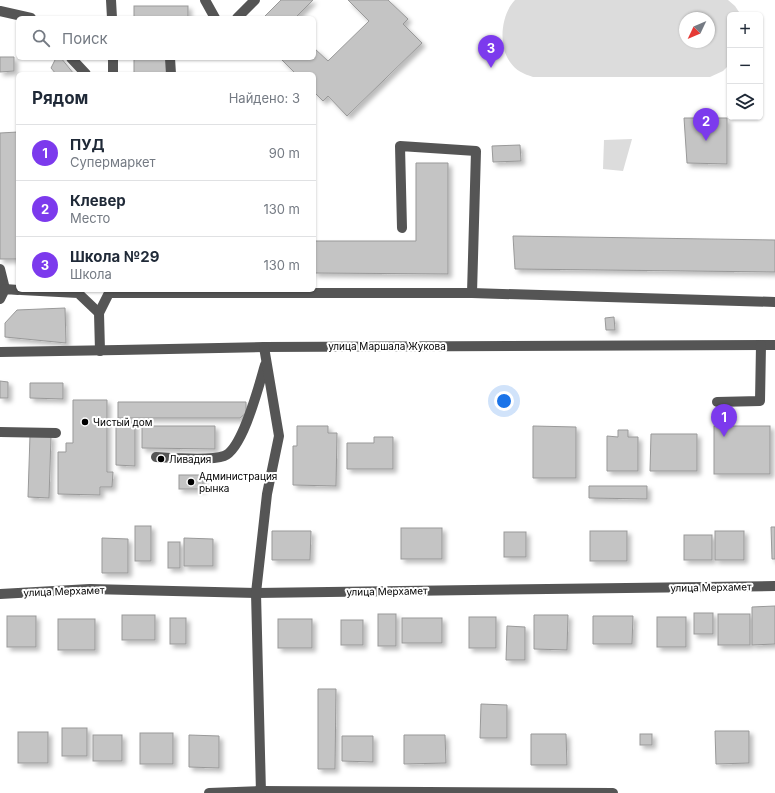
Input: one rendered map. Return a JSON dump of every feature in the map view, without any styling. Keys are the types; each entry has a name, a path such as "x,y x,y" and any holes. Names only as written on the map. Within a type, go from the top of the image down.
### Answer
{"street":[{"path":"111,0 112,16"},
{"path":"205,0 214,16"},
{"path":"239,16 255,0"},
{"path":"0,11 22,16"},
{"path":"73,60 84,72"},
{"path":"113,60 113,72"},
{"path":"170,60 171,72"},
{"path":"402,228 400,146 476,151 472,294"},
{"path":"0,269 3,289 0,299"},
{"path":"3,289 16,290"},
{"path":"50,292 78,294 99,313"},
{"path":"100,350 99,313 109,292"},
{"path":"230,292 472,294 775,302"},
{"path":"717,402 760,401 761,345"},
{"name":"улица Маршала Жукова","path":"0,352 264,347 775,345"},
{"path":"261,792 256,593 267,494 279,436 264,347"},
{"path":"156,457 217,458 230,453 243,432 266,362"},
{"path":"0,432 56,433"},
{"name":"улица Мерхамет","path":"0,594 90,589 256,593 775,586"},
{"path":"209,793 613,793"}],"shaded area":[{"path":"515,0 728,0 739,12 727,12 727,67 723,71 710,77 533,77 518,70 512,65 506,55 503,30 507,13"},
{"path":"632,139 623,171 603,169 604,140"}],"building":[{"path":"281,0 313,0 297,16 265,16"},
{"path":"348,0 388,0 408,19 403,24 422,43 347,116 328,96 323,101 316,94 316,72 294,72 282,60 316,60 316,50 328,61 369,21"},
{"path":"134,6 188,6 188,16 134,16"},
{"path":"0,57 14,57 14,71 0,72"},
{"path":"55,60 63,60 72,72 54,72 51,68"},
{"path":"134,60 167,60 167,72 134,72"},
{"path":"684,118 727,118 727,164 687,163"},
{"path":"16,132 16,259 0,259 0,133"},
{"path":"520,145 521,161 493,162 492,146"},
{"path":"416,163 448,163 448,274 316,273 316,241 416,241"},
{"path":"513,236 775,240 775,272 515,269"},
{"path":"65,308 66,343 5,337 5,323 17,310"},
{"path":"614,317 615,330 606,330 605,318"},
{"path":"0,381 8,382 8,398 0,398"},
{"path":"30,383 63,383 63,399 30,398"},
{"path":"73,400 107,400 107,472 113,472 112,487 100,487 100,495 58,494 58,452 66,452 66,443 73,443"},
{"path":"118,402 246,402 246,413 240,418 118,418"},
{"path":"116,422 135,422 135,466 116,465"},
{"path":"142,426 215,426 215,449 142,448"},
{"path":"297,426 328,426 328,433 337,433 336,486 293,485 293,446 297,446"},
{"path":"533,426 576,427 576,478 533,478"},
{"path":"714,426 770,426 770,474 714,474"},
{"path":"618,430 628,430 628,437 638,437 638,471 607,471 607,436 618,437"},
{"path":"651,434 697,434 697,471 650,471"},
{"path":"30,435 51,436 49,498 28,497"},
{"path":"374,437 393,437 393,469 347,469 347,443 374,443"},
{"name":"Администрация рынка","path":"179,475 203,475 203,489 179,489"},
{"path":"589,486 647,486 647,499 589,498"},
{"path":"135,526 151,526 151,561 135,561"},
{"path":"771,527 775,527 775,559 772,559"},
{"path":"401,528 442,528 442,559 401,559"},
{"path":"272,531 311,531 310,560 272,560"},
{"path":"590,531 627,531 627,561 590,561"},
{"path":"715,531 744,531 744,560 715,560"},
{"path":"504,532 526,532 526,557 504,557"},
{"path":"684,535 712,535 712,560 684,560"},
{"path":"102,538 128,539 128,573 102,573"},
{"path":"184,538 213,539 213,566 184,566"},
{"path":"168,542 180,542 180,568 168,568"},
{"path":"775,606 775,644 752,645 752,607"},
{"path":"694,613 713,613 713,634 694,634"},
{"path":"378,614 396,614 396,646 378,646"},
{"path":"718,614 750,614 750,645 718,645"},
{"path":"122,615 155,615 155,640 122,640"},
{"path":"534,615 568,615 567,650 534,649"},
{"path":"7,616 36,616 36,647 7,647"},
{"path":"593,616 633,616 632,644 593,644"},
{"path":"469,617 496,617 496,648 469,648"},
{"path":"657,617 686,617 686,647 657,647"},
{"path":"170,618 186,618 186,644 170,644"},
{"path":"402,618 442,618 442,643 402,643"},
{"path":"58,619 95,619 95,650 58,650"},
{"path":"278,619 312,619 312,648 278,648"},
{"path":"341,620 363,620 363,645 341,645"},
{"path":"507,626 525,627 525,660 506,660"},
{"path":"318,689 336,689 335,769 318,769"},
{"path":"481,704 507,705 507,738 480,738"},
{"path":"62,728 87,728 87,756 62,756"},
{"path":"715,731 749,731 749,763 716,764"},
{"path":"18,732 48,732 48,763 18,763"},
{"path":"140,733 173,733 173,764 140,764"},
{"path":"531,734 566,734 567,765 531,765"},
{"path":"640,734 652,734 652,745 640,745"},
{"path":"93,735 122,735 122,761 93,761"},
{"path":"189,735 219,736 219,768 189,767"},
{"path":"404,735 445,735 446,763 404,764"},
{"path":"342,736 373,736 373,762 342,761"}],"place":[{"name":"Школа №29","path":"491,68"},
{"name":"Клевер","path":"706,141"},
{"name":"Чистый дом","path":"85,422"},
{"name":"ПУД","path":"724,437"},
{"name":"Ливадия","path":"161,459"},
{"name":"Администрация рынка","path":"191,482"}]}
